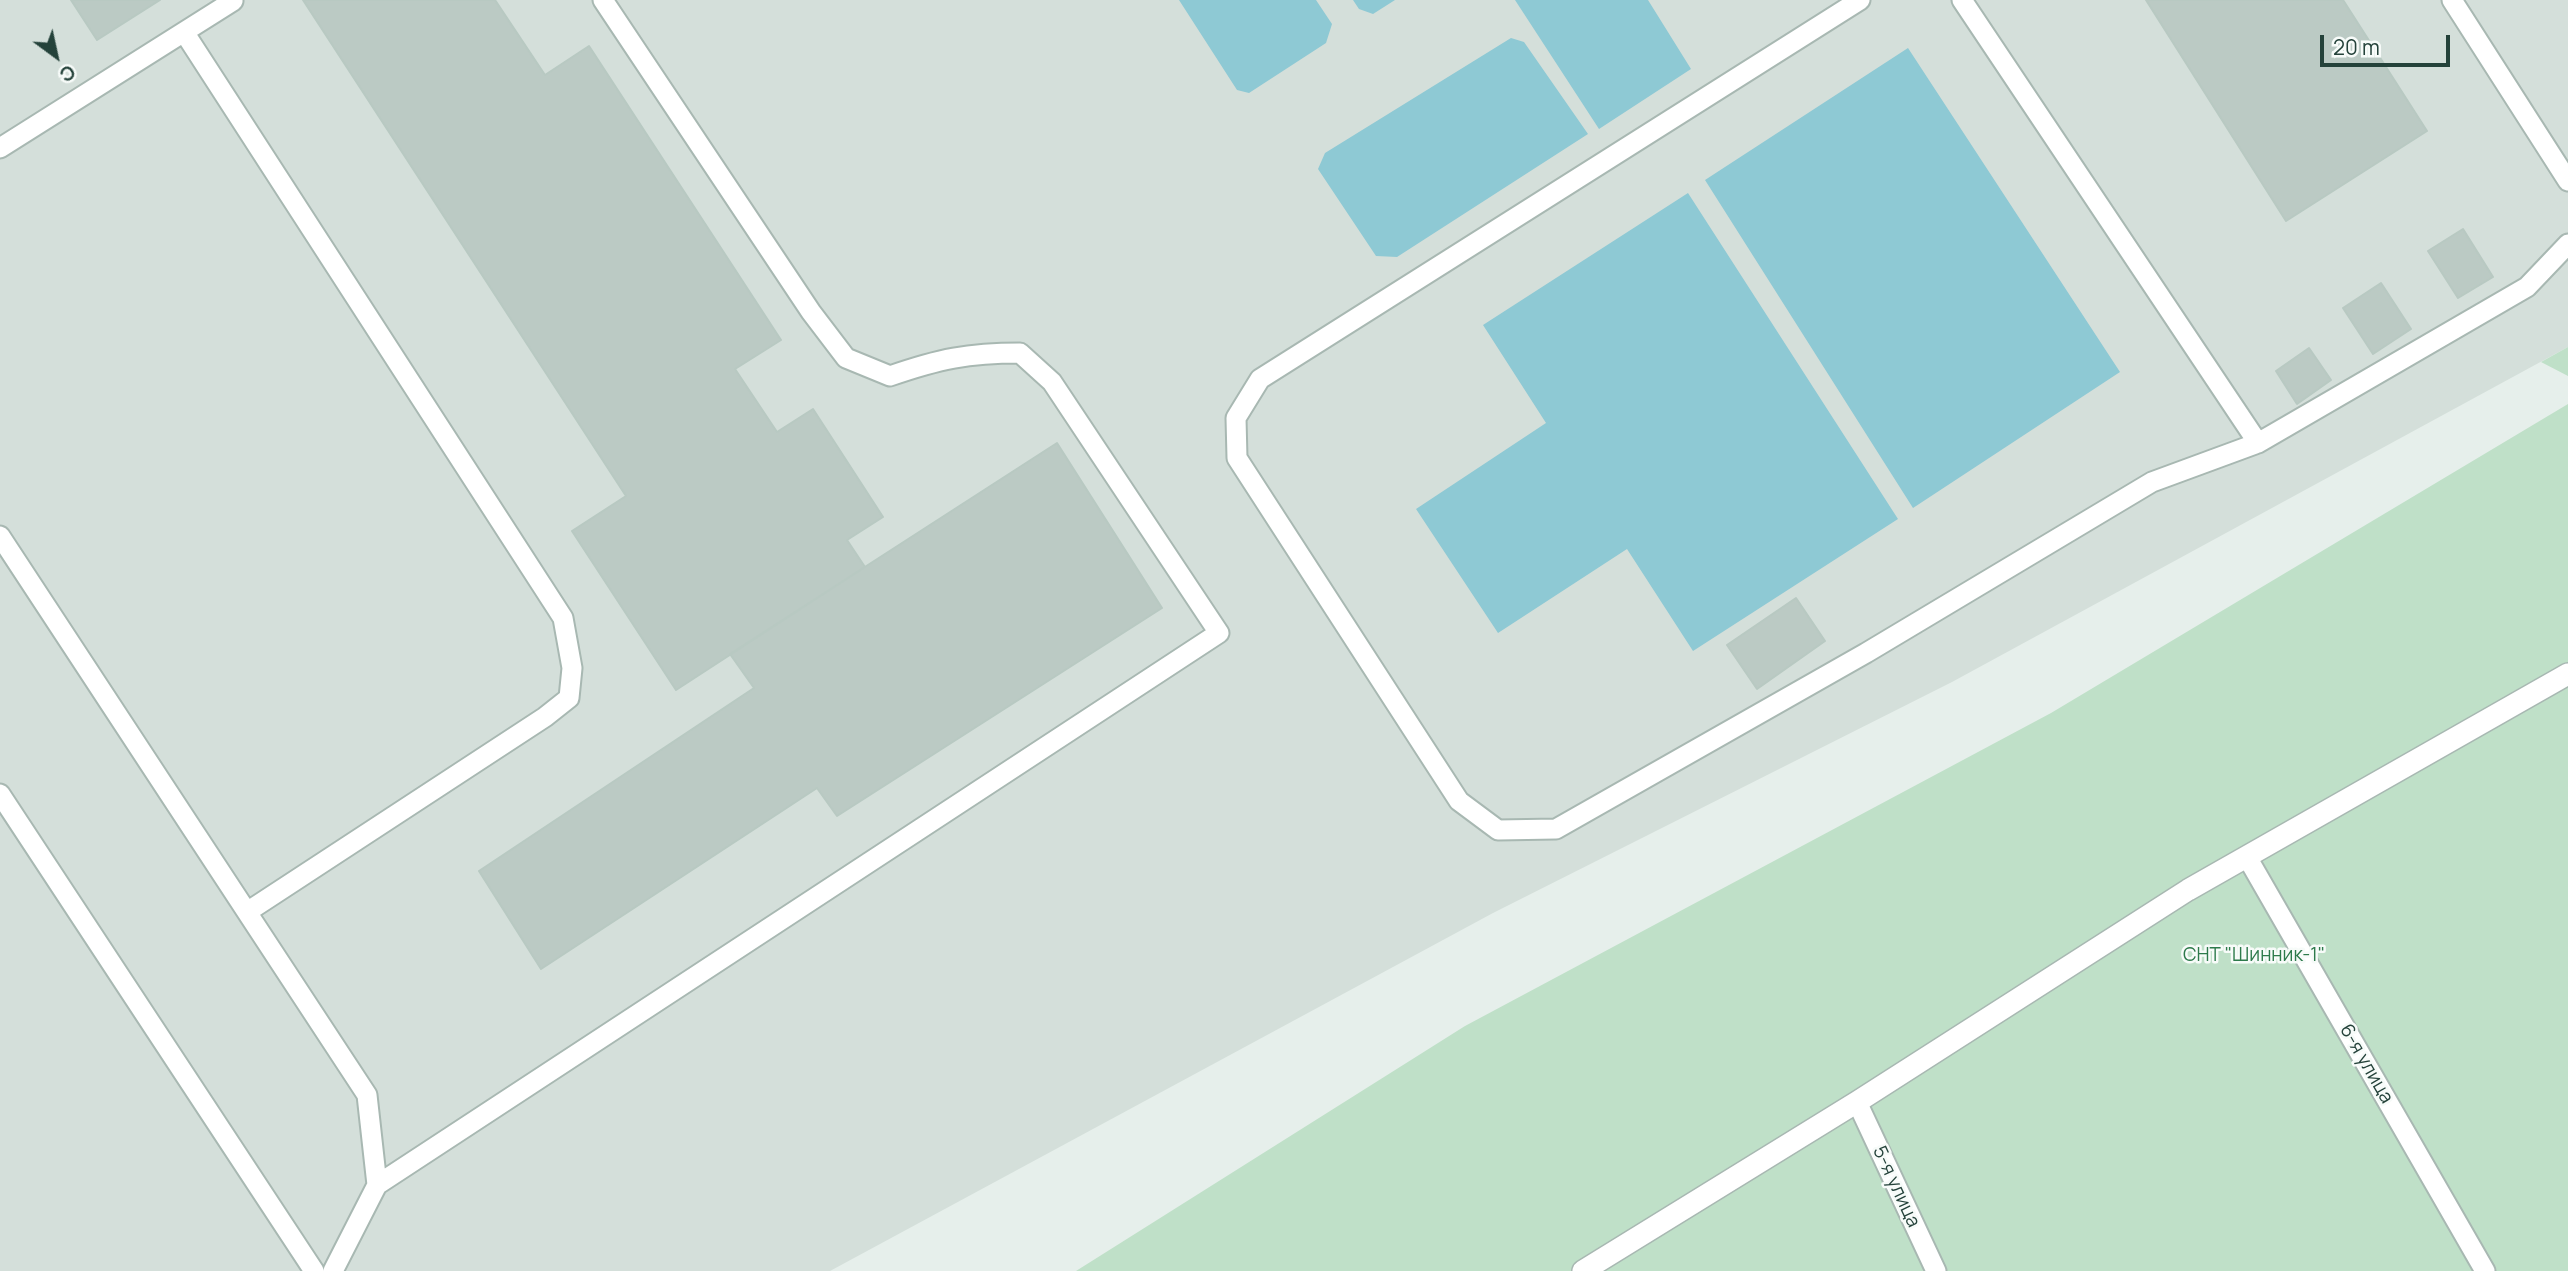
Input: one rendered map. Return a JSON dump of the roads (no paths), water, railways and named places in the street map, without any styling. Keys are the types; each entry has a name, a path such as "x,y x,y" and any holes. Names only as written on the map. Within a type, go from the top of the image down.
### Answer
{"street":[{"path":"1583,1271 1857,1102 2188,890 2568,674"}],"lane":[{"path":"333,1271 377,1185 1219,633 1052,382 1020,353 981,353 936,360 890,376 846,358 811,312 603,0"},
{"path":"1860,0 1260,380 1236,418 1237,458 1459,801 1498,830 1556,829 1878,646 2152,482 2258,443 2527,287 2568,244"},
{"path":"1962,0 2258,443"},
{"path":"2452,0 2568,181"},
{"path":"0,148 233,1"},
{"path":"184,32 563,618 572,668 569,698 545,718 247,912"},
{"path":"0,536 367,1095 377,1185"},
{"path":"0,794 314,1271"},
{"name":"6-я улица","path":"2247,857 2484,1271"},
{"name":"5-я улица","path":"1857,1102 1936,1271"}],"water":[{"path":"1179,0 1316,0 1332,24 1326,43 1249,93 1237,90"},
{"path":"1353,0 1395,0 1373,14 1359,9"},
{"path":"1515,0 1648,0 1691,69 1599,129"},
{"path":"1511,38 1524,42 1588,134 1397,257 1376,256 1318,169 1325,153"},
{"path":"1908,48 2120,372 1913,508 1705,180"},
{"path":"1688,193 1898,519 1693,651 1627,549 1498,633 1416,509 1546,423 1483,325"}],"park label":[{"name":"СНТ \"Шинник-1\"","path":"2254,956"}]}
